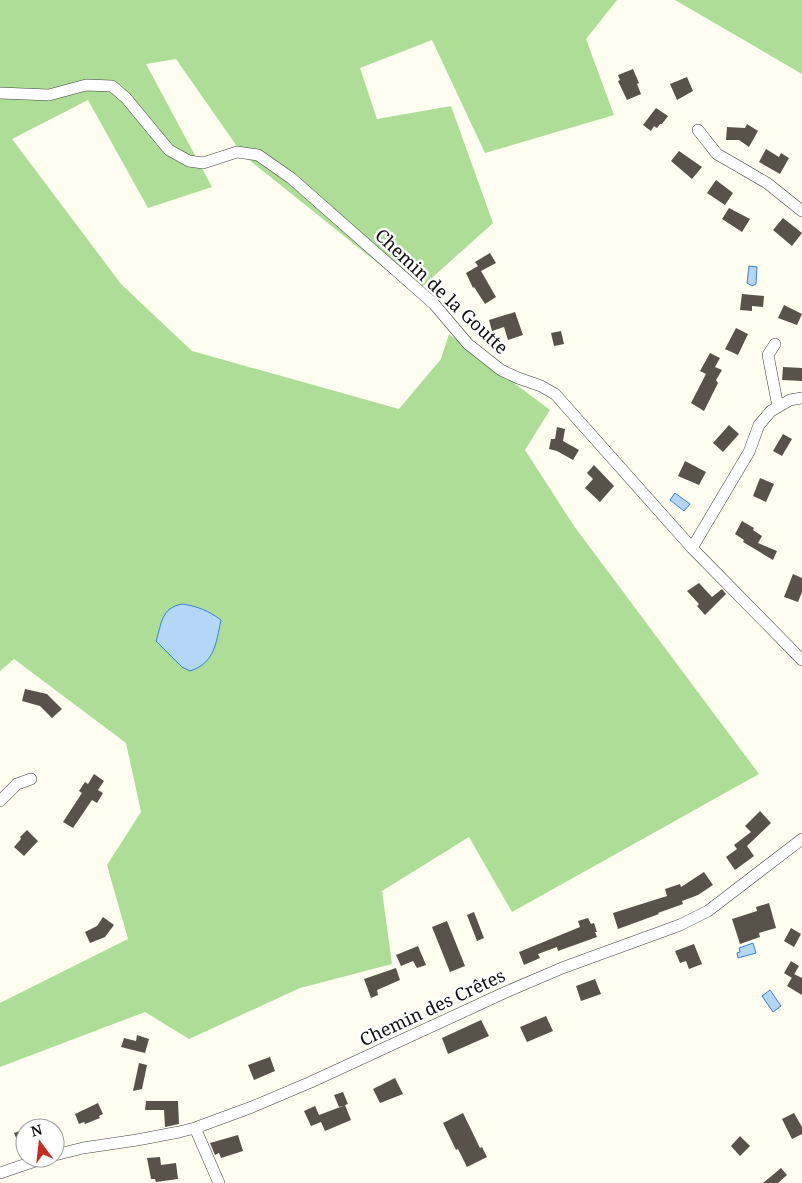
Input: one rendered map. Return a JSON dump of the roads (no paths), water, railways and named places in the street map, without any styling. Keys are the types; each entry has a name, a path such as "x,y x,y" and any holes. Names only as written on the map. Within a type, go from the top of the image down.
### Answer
{"street":[{"name":"Chemin de la Goutte","path":"0,93 49,95 86,85 112,86 126,98 169,150 189,161 203,163 237,152 258,155 290,178 434,304 468,344 502,370 541,386 555,394 692,548 802,660"},
{"path":"698,130 717,154 767,183 802,211"},
{"path":"775,344 768,355 778,407"},
{"path":"692,548 749,452 759,425 771,411 790,400 802,398"},
{"path":"0,801 17,784 31,779"},
{"name":"Chemin des Crêtes","path":"65,1152 195,1128 311,1082 562,968 680,925 708,911 802,839"},
{"path":"195,1128 219,1183"},
{"path":"0,1174 16,1168"}],"water":[{"path":"749,266 757,267 756,284 752,286 747,283"},
{"path":"675,493 690,504 684,511 670,500"},
{"path":"182,604 203,609 221,620 213,651 205,663 190,671 182,667 156,641 163,617 170,609"},
{"path":"753,943 756,953 738,958 739,948"},
{"path":"770,990 781,1006 773,1012 762,996"}]}
